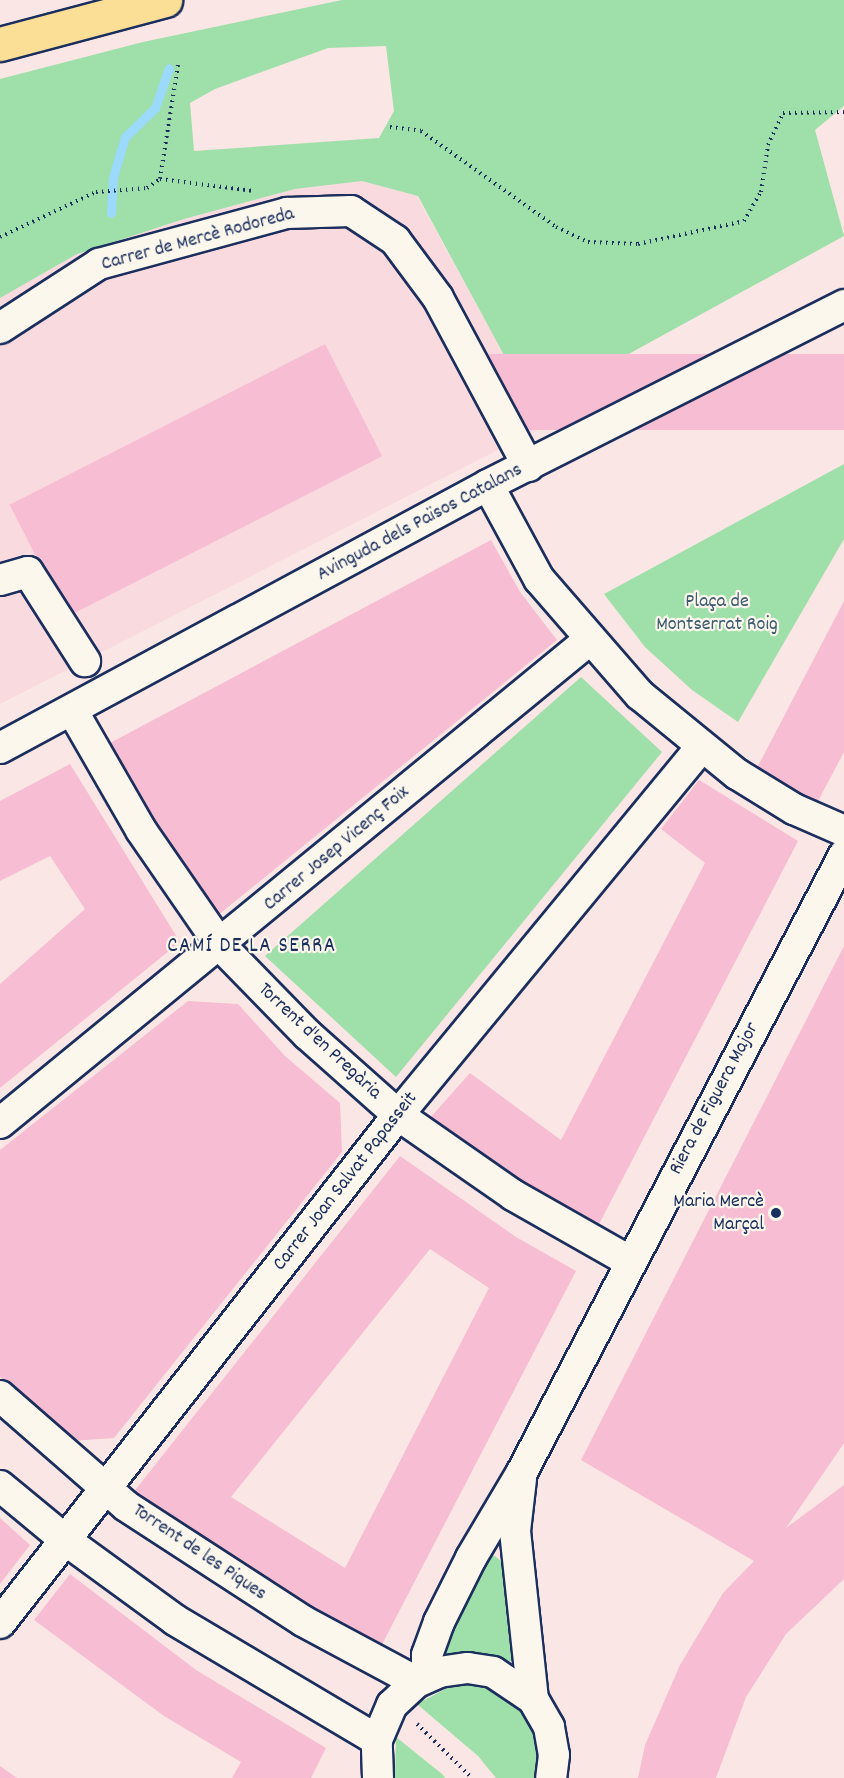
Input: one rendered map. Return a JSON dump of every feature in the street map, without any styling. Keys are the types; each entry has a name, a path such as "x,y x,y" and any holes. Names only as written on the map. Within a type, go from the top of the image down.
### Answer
{"highway":[{"path":"0,44 165,0"}],"street":[{"name":"Carrer de Mercè Rodoreda","path":"0,328 99,264 304,212 351,211 395,240 438,298 528,466"},
{"name":"Avinguda dels Països Catalans","path":"0,748 488,485 844,305"},
{"path":"488,485 539,579 588,641 640,695 701,748 794,809 844,831"},
{"path":"0,580 28,572 85,661"},
{"name":"Carrer Josep Vicenç Foix","path":"0,1123 221,946 588,641"},
{"name":"Torrent d'en Pregària","path":"72,710 141,830 221,946 308,1035 398,1115 513,1195 629,1261"},
{"name":"Carrer Joan Salvat Papasseit","path":"0,1623 398,1115 701,748"},
{"name":"Riera de Figuera Major","path":"422,1679 427,1655 439,1622 522,1472 629,1261 844,855"},
{"name":"Torrent de les Piques","path":"0,1396 104,1488 266,1598 372,1661 422,1679"},
{"path":"522,1472 515,1532 533,1699 549,1727 554,1755 551,1778"},
{"path":"0,1486 64,1539 223,1651 373,1764 392,1705 422,1679 468,1668 493,1672 533,1699"}],"path":[{"path":"160,179 178,65"},
{"path":"390,127 421,131 448,147 556,227 588,242 638,244 744,221 761,192 768,145 783,113 844,112"},
{"path":"0,237 96,192 147,188 160,179 252,190 304,212"},
{"path":"392,1705 440,1744 472,1778"}],"shaded area":[{"path":"362,181 417,196 543,427 0,704 0,298 77,254 185,219 295,189"}],"green space":[{"path":"342,0 844,0 844,106 815,130 844,236 532,407 418,196 362,181 295,189 184,219 77,254 0,298 0,79 143,42","holes":["386,46 394,111 379,138 194,151 190,103 215,89 328,48"]},
{"name":"Plaça de Montserrat Roig","path":"844,464 844,539 738,722 692,690 645,647 604,594"},
{"path":"581,677 662,752 396,1077 265,956"},
{"path":"492,1554 505,1564 516,1658 503,1665 449,1658 441,1647 483,1559"},
{"path":"471,1684 490,1687 523,1708 542,1742 541,1778 496,1778 478,1756 417,1704 451,1686"},
{"path":"396,1737 442,1774 445,1778 395,1778"}],"building":[{"path":"325,344 382,456 67,617 10,505"},
{"path":"489,354 844,354 844,430 489,430"},
{"path":"491,540 520,592 557,640 217,916 163,836 110,743"},
{"path":"844,601 844,752 817,803 757,768"},
{"path":"70,764 180,942 0,1088 0,984 85,909 50,856 0,881 0,801"},
{"path":"699,780 798,841 597,1228 509,1177 429,1119 470,1073 561,1140 705,863 661,829"},
{"name":"Maria Mercè Marçal","path":"844,946 844,1443 786,1528 844,1485 844,1579 786,1634 746,1697 716,1778 638,1778 645,1745 680,1665 723,1593 754,1561 581,1460"},
{"path":"188,1001 238,1004 285,1056 340,1103 342,1152 114,1438 71,1441 0,1377 0,1150"},
{"path":"400,1156 516,1237 576,1271 376,1656 132,1494","holes":["430,1249 489,1288 345,1568 231,1497"]},
{"path":"0,1518 30,1545 0,1584"},
{"path":"70,1574 196,1670 326,1748 311,1778 232,1778 241,1762 164,1716 34,1620"},
{"path":"0,1766 17,1778 0,1778"}],"waterway":[{"path":"111,213 113,177 125,137 155,108 169,68"}],"place":[{"name":"Maria Mercè Marçal","path":"776,1213"}],"district":[{"name":"CAMÍ DE LA SERRA","path":"252,947"}]}
